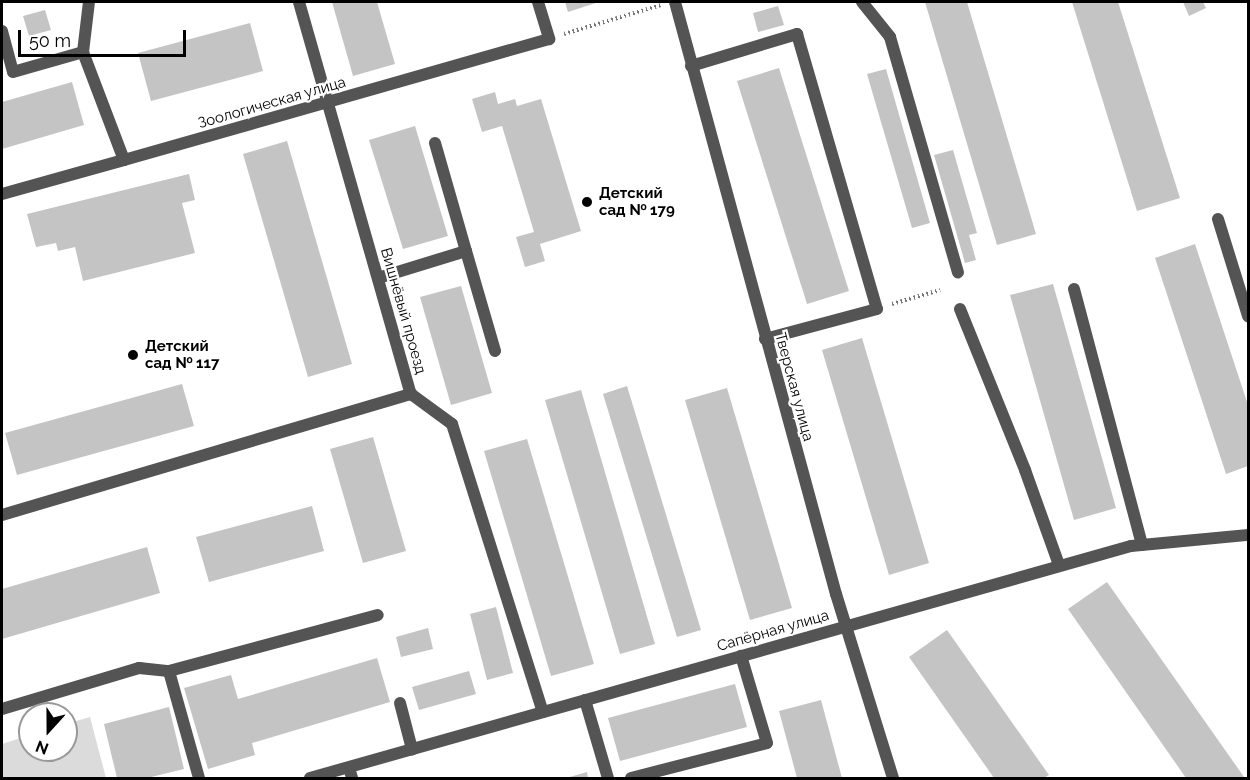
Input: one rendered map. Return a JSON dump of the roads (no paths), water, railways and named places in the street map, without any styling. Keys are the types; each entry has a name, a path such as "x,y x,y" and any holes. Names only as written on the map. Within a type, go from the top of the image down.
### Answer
{"street":[{"path":"89,2 83,52 124,160"},
{"name":"Вишнёвый проезд","path":"299,2 411,394 452,424 543,712"},
{"name":"Зоологическая улица","path":"2,194 549,39 538,2"},
{"name":"Тверская улица","path":"674,2 765,339 846,625 893,778"},
{"path":"862,2 890,37 958,272"},
{"path":"2,32 7,74 83,52"},
{"path":"691,66 797,34 877,309 765,339"},
{"path":"435,142 495,351"},
{"path":"1218,219 1248,316"},
{"path":"378,278 466,251"},
{"path":"1074,289 1142,545"},
{"path":"960,309 1025,470 1059,566"},
{"path":"2,515 411,394"},
{"name":"Сапёрная улица","path":"310,778 350,773 412,748 1059,566 1142,545 1248,535"},
{"path":"2,709 139,668 169,671 378,615"},
{"path":"631,778 767,743 741,656"},
{"path":"169,671 199,778"},
{"path":"585,700 608,778"},
{"path":"400,703 412,748"}],"place":[{"name":"Детский сад № 179","path":"587,202"},
{"name":"Детский сад № 117","path":"133,355"}]}
